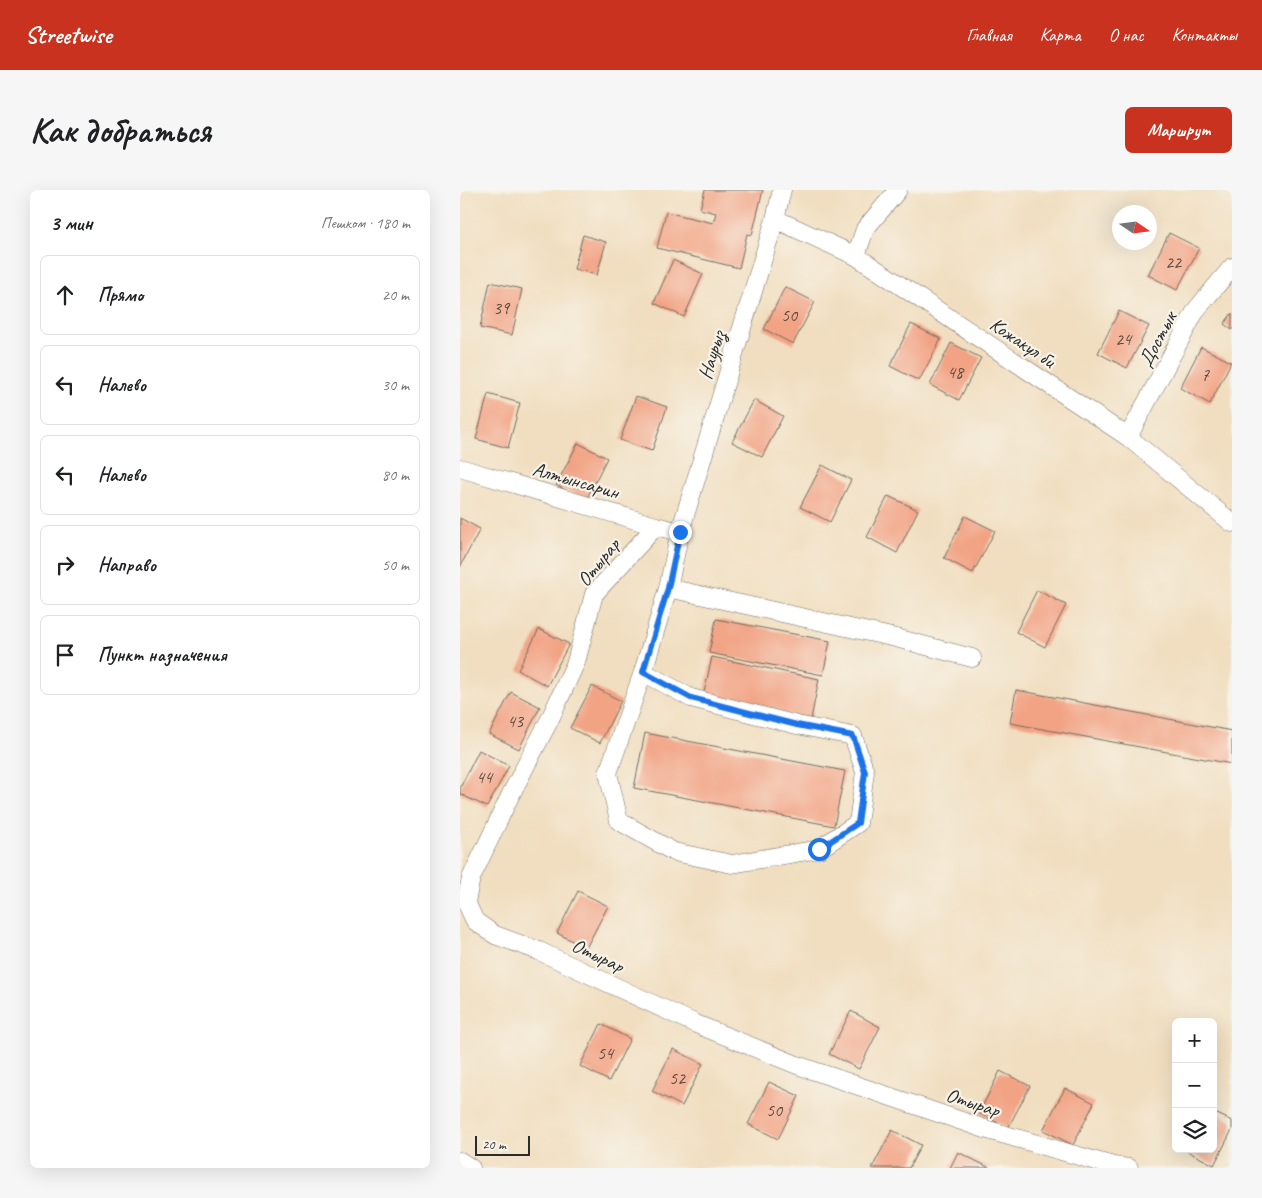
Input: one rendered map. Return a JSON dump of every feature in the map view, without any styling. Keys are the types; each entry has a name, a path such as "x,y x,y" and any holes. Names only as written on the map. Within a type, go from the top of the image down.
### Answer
{"street":[{"name":"Наурыз","path":"643,672 691,698 797,725 853,736 865,772 858,823 819,849 732,864 674,852 619,821 608,772 643,672 668,588 680,532 782,190"},
{"path":"856,256 865,229 898,190"},
{"name":"Кожакул би","path":"774,219 856,256 1128,437 1232,523"},
{"name":"Достык","path":"1128,437 1196,310 1232,267"},
{"name":"Алтынсарин","path":"460,468 680,532"},
{"name":"Отырар","path":"656,526 594,594 576,662 550,720 511,794 471,878 466,902 475,921 495,935 539,951 696,1024 797,1065 985,1129 1113,1166 1129,1168"},
{"path":"668,588 896,638 972,658"},
{"path":"460,1161 472,1168"}],"building":[{"path":"705,190 763,190 752,235 747,234 739,268 657,248 666,212 713,223 716,213 700,209"},
{"path":"1169,233 1199,248 1177,290 1148,275"},
{"path":"583,235 606,242 597,275 574,269"},
{"path":"673,260 703,274 684,317 654,303"},
{"path":"490,282 522,289 512,335 480,328"},
{"path":"785,287 815,302 793,344 764,329"},
{"path":"1119,311 1149,326 1127,368 1098,353"},
{"path":"1232,313 1232,330 1224,324"},
{"path":"911,324 941,339 919,381 890,366"},
{"path":"951,343 981,358 959,400 930,385"},
{"path":"1201,347 1231,362 1210,404 1180,388"},
{"path":"488,394 520,403 508,448 476,439"},
{"path":"636,396 667,407 652,451 620,440"},
{"path":"754,400 783,416 762,457 732,442"},
{"path":"578,443 607,458 586,500 556,485"},
{"path":"822,465 851,480 830,522 800,507"},
{"path":"888,496 918,510 897,553 867,537"},
{"path":"965,516 995,531 973,573 944,558"},
{"path":"460,518 480,529 460,567"},
{"path":"1037,590 1066,605 1045,647 1016,632"},
{"path":"716,619 830,641 823,675 709,653"},
{"path":"539,629 569,644 547,686 518,670"},
{"path":"712,657 819,679 811,719 703,697"},
{"path":"592,686 621,701 600,743 570,728"},
{"path":"1016,690 1232,731 1232,764 1010,723"},
{"path":"511,692 540,707 519,749 489,734"},
{"path":"645,733 845,771 834,826 634,788"},
{"path":"479,750 509,766 487,807 460,794 460,788"},
{"path":"578,891 608,906 586,948 557,933"},
{"path":"851,1011 880,1027 859,1069 829,1054"},
{"path":"601,1024 630,1039 609,1081 580,1066"},
{"path":"673,1049 703,1064 682,1106 652,1091"},
{"path":"1000,1071 1030,1086 1008,1128 979,1113"},
{"path":"769,1082 799,1096 778,1139 748,1124"},
{"path":"1065,1088 1094,1103 1073,1145 1043,1130"},
{"path":"1217,1114 1232,1121 1232,1130 1214,1165 1191,1153 1217,1153"},
{"path":"892,1130 921,1145 909,1168 872,1168"},
{"path":"958,1152 990,1168 950,1168"}],"route":[{"path":"680,532 668,588 643,672 691,698 797,725 853,736 865,772 858,823 819,849"}]}
